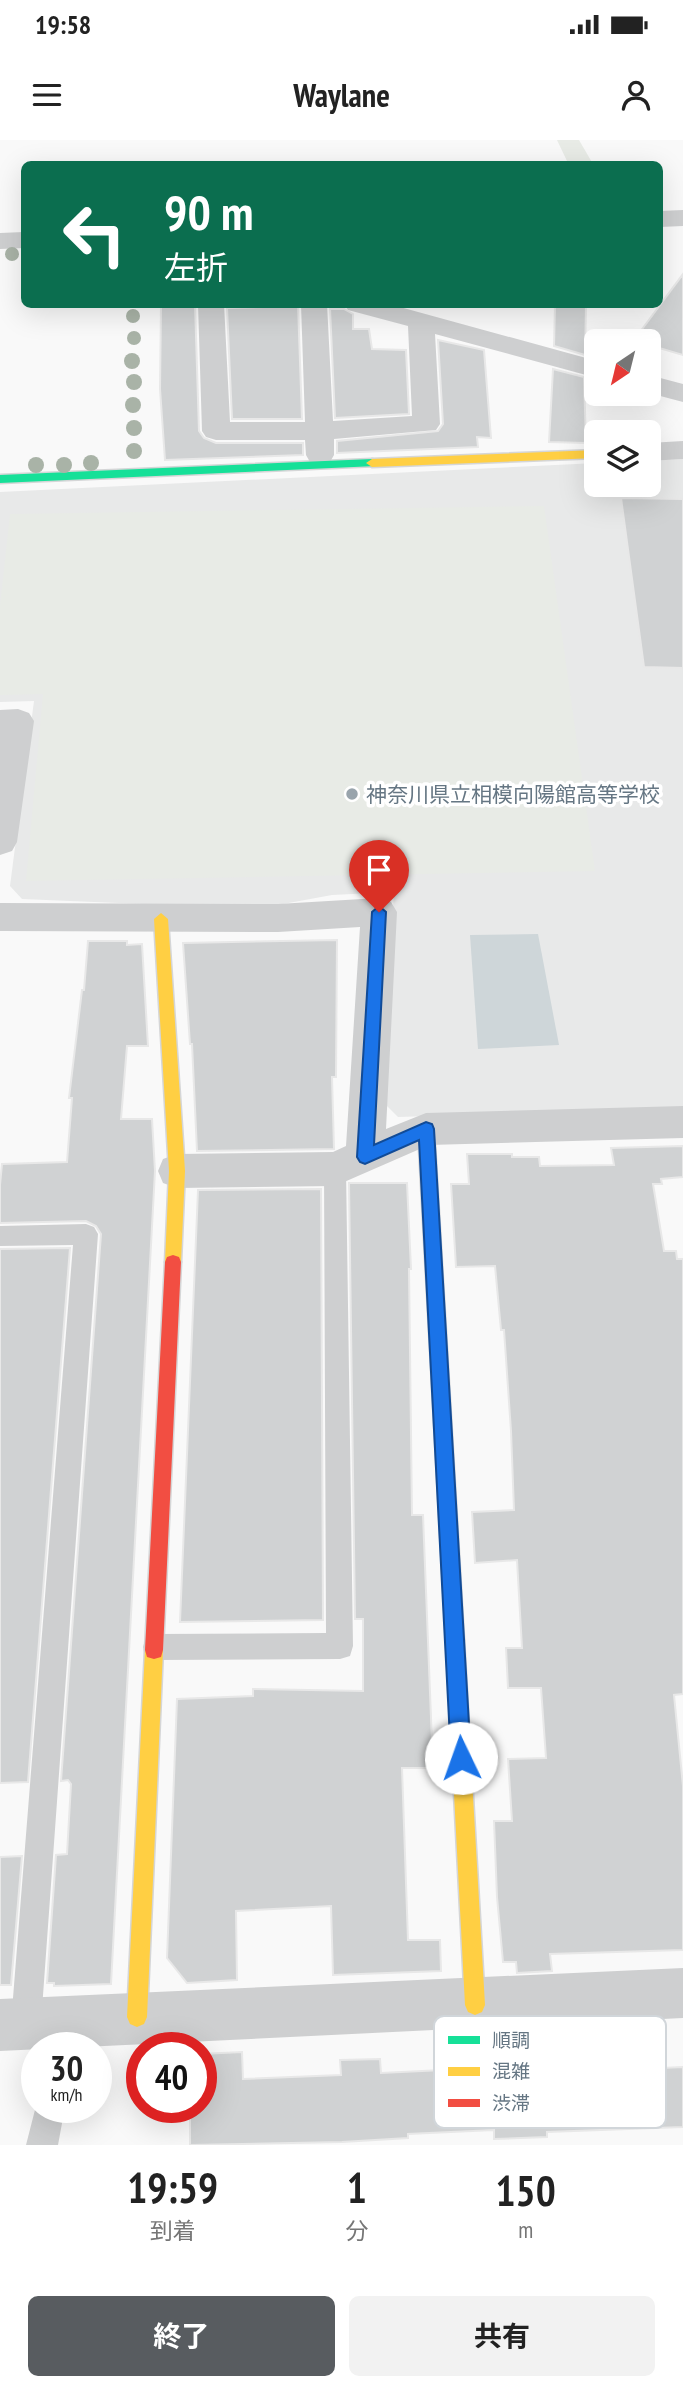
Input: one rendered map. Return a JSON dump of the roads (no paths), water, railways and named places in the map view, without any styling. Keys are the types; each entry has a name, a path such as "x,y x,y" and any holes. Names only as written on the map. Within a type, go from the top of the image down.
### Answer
{"street":[{"path":"663,219 683,218"},
{"path":"0,242 21,240"},
{"path":"211,308 216,431 319,431 426,424 421,323"},
{"path":"314,308 321,467"},
{"path":"370,308 584,367"},
{"path":"662,387 683,393"},
{"path":"661,451 683,450"},
{"path":"0,479 584,455"},
{"path":"0,722 18,721 0,842"},
{"path":"0,917 278,918 379,912 350,1163"},
{"path":"136,2017 177,1171 161,919"},
{"path":"177,1171 350,1163 426,1129 683,1122"},
{"path":"426,1129 475,2004"},
{"path":"39,2029 136,2017 683,1993"}],"lane":[{"path":"156,1647 341,1646 350,1163"},
{"path":"0,1236 86,1234 39,2029"},
{"path":"41,2145 46,2123"}],"place":[{"name":"神奈川県立相模向陽館高等学校","path":"352,794"}]}
